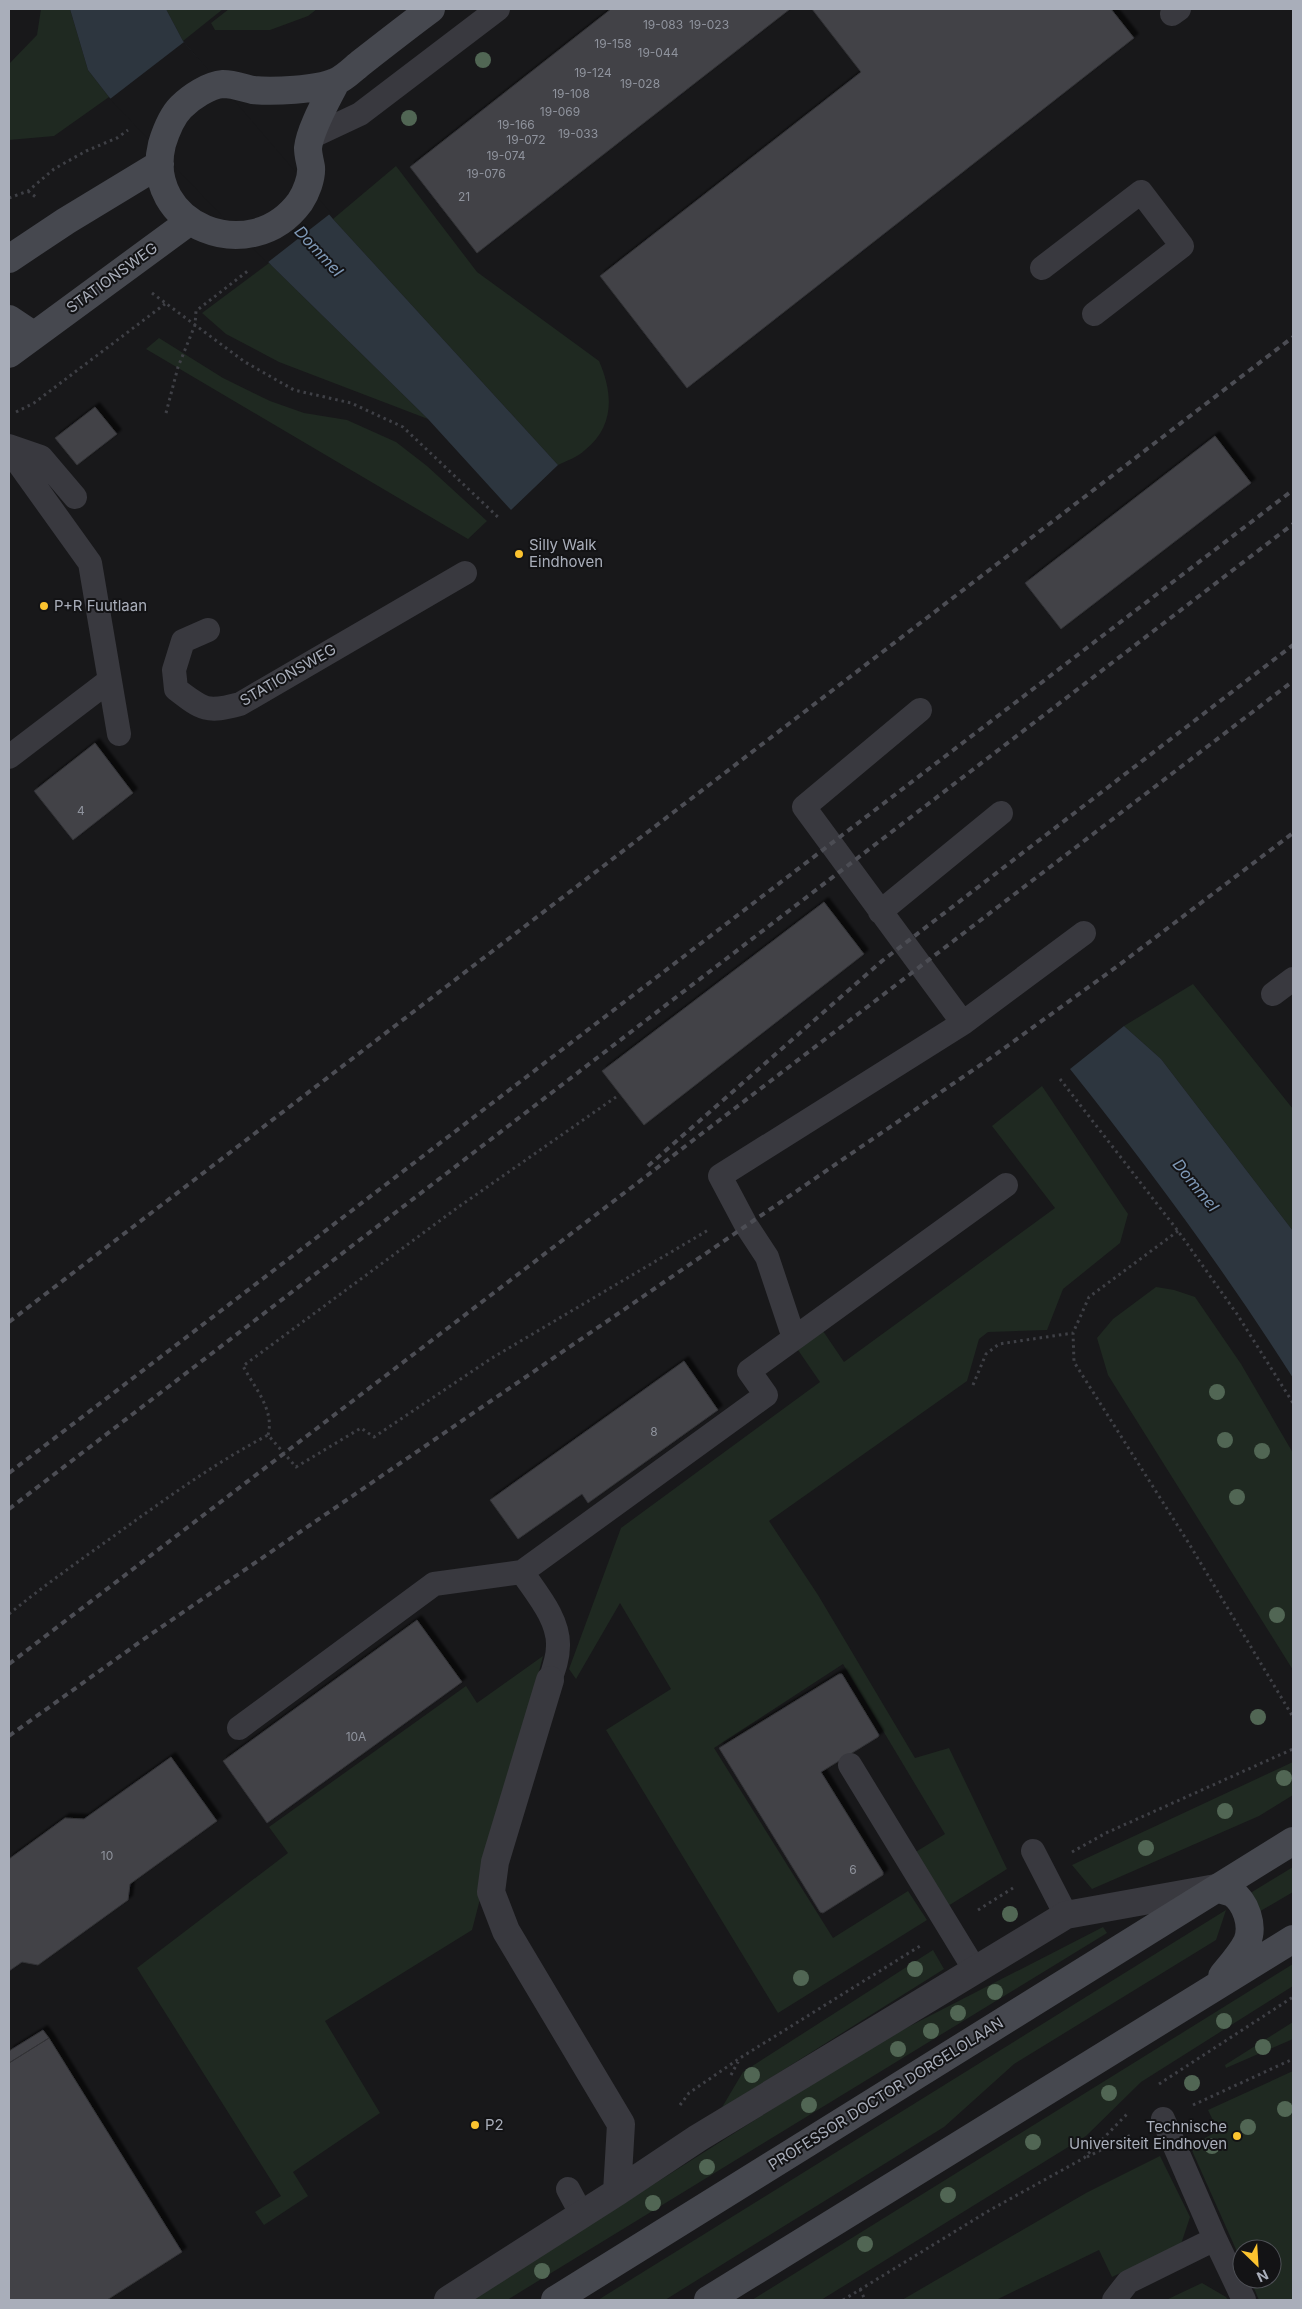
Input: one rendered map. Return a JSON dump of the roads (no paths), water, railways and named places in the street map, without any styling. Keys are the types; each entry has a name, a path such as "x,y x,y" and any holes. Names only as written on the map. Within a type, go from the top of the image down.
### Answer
{"main road":[{"path":"336,82 311,137 308,148 310,178 302,200 290,215 276,226 260,233 242,236 223,235 206,230 190,221 178,210 168,196 160,158 166,128 180,108 199,93 223,84 278,92 336,82 431,9"},
{"path":"9,259 160,158"},
{"name":"STATIONSWEG","path":"9,354 190,221"},
{"path":"9,319 33,335"},
{"name":"PROFESSOR DOCTOR DORGELOLAAN","path":"555,2300 1293,1841"},
{"path":"1212,1989 1248,1940 1250,1927 1248,1914 1238,1899 1231,1893 1217,1888"},
{"path":"708,2300 1293,1939"}],"street":[{"path":"550,1680 495,1862 491,1892 506,1931 621,2124 617,2192"},
{"name":"PROFESSOR DOCTOR DORGELOLAAN","path":"448,2300 582,2215 698,2138 1066,1915 1217,1888"}],"lane":[{"path":"311,137 360,114 498,9"},
{"path":"1042,268 1141,192 1182,246 1094,314"},
{"path":"9,446 41,457 75,497"},
{"path":"9,450 90,563 119,734"},
{"name":"STATIONSWEG","path":"208,630 183,641 174,670 176,689 195,704 216,710 240,704 465,573"},
{"path":"9,758 110,680"},
{"path":"920,710 804,807 963,1023"},
{"path":"880,912 1001,813"},
{"path":"794,1338 767,1257 746,1226 720,1176 963,1023 1084,933"},
{"path":"1273,994 1293,979"},
{"path":"239,1728 434,1584 522,1572 766,1394 749,1371 1006,1185"},
{"path":"522,1572 548,1611 555,1627 558,1644 550,1680"},
{"path":"850,1766 975,1970"},
{"path":"1038,1860 1066,1915"},
{"path":"1163,2119 1215,2239 1244,2300"},
{"path":"568,2189 582,2215"},
{"path":"1114,2300 1128,2282 1215,2239"}],"water":[{"name":"Dommel","path":"70,9 166,9 183,41 333,219 558,465 511,510 428,419 273,267 109,97 88,70"},
{"name":"Dommel","path":"1124,1026 1161,1059 1293,1231 1293,1378 1241,1298 1186,1220 1070,1069"}],"railway":[{"path":"9,1322 1293,337"},
{"path":"9,1473 1293,490"},
{"path":"9,1509 1293,524"},
{"path":"648,1166 882,961 1293,645"},
{"path":"9,1664 1293,681"},
{"path":"9,1736 144,1639 992,1057 1119,965 1293,833"}],"place":[{"name":"Silly Walk Eindhoven","path":"519,554"},
{"name":"P+R Fuutlaan","path":"44,606"},
{"name":"P2","path":"475,2125"},
{"name":"Technische Universiteit Eindhoven","path":"1237,2136"}]}
